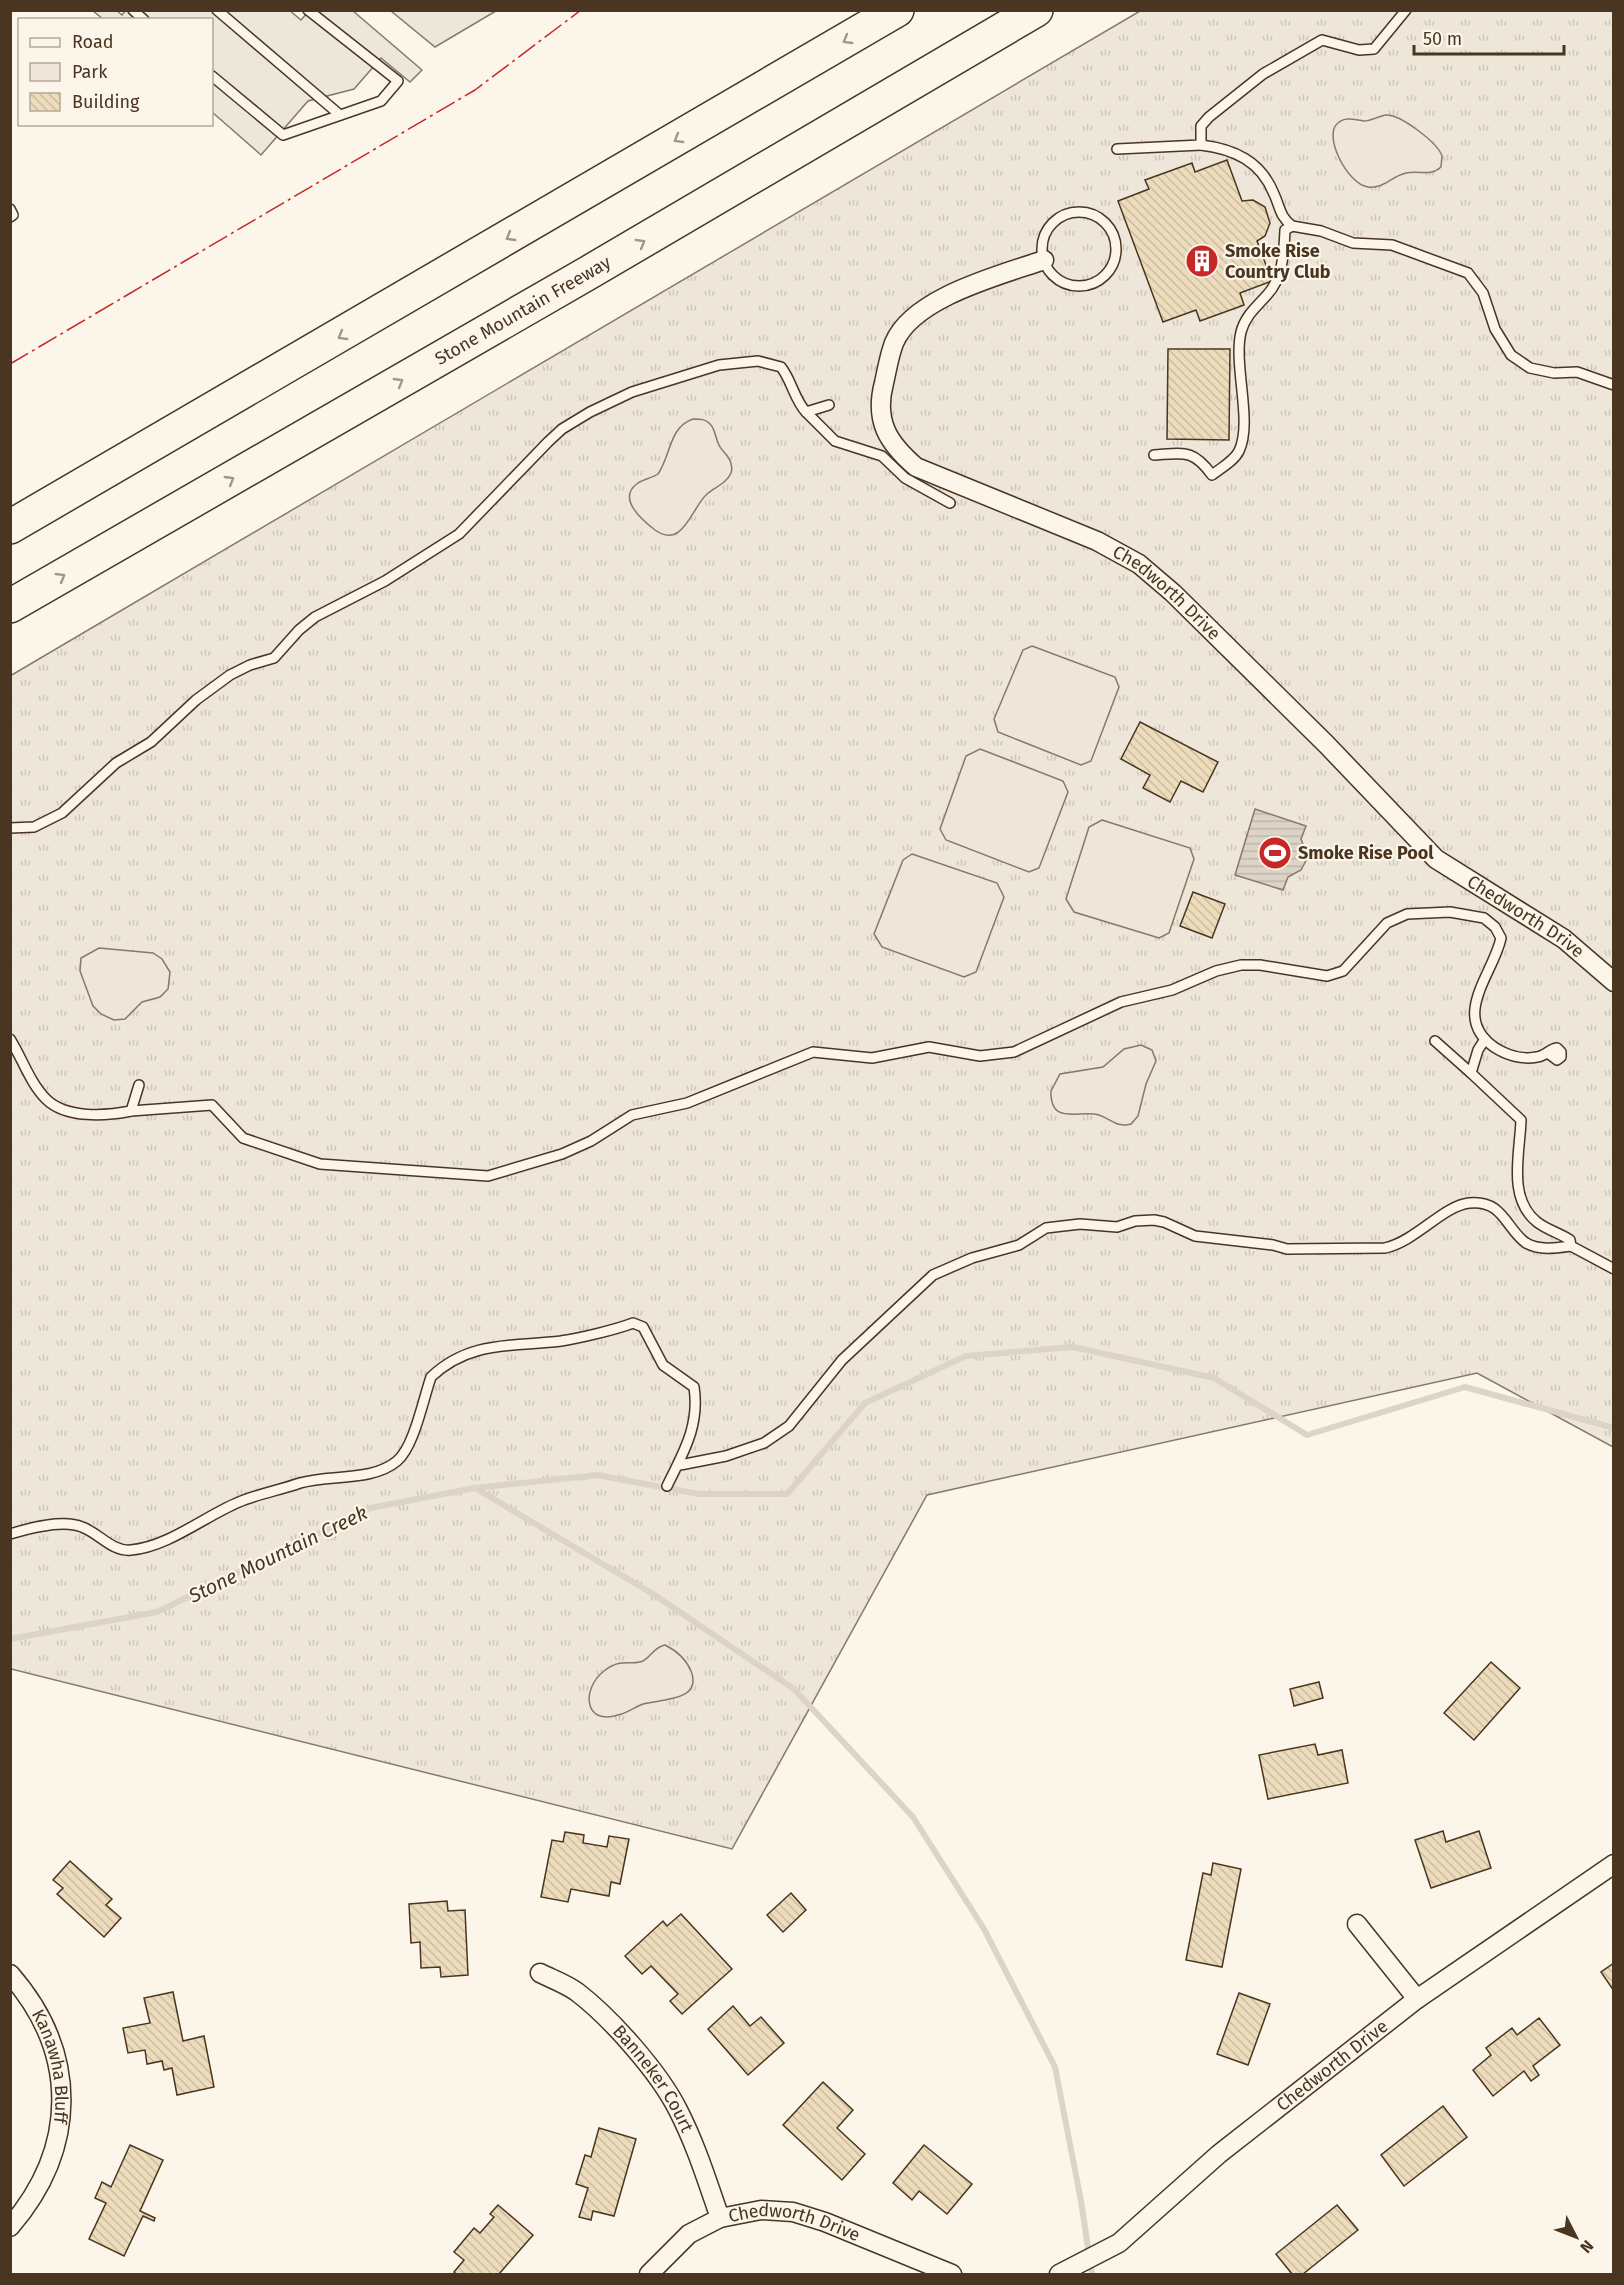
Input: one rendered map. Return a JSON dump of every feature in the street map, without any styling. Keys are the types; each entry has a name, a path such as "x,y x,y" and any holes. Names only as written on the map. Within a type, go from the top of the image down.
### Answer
{"highway":[{"path":"10,527 897,10"},
{"name":"Stone Mountain Freeway","path":"10,606 578,279 1036,10"}],"street":[{"name":"Chedworth Drive","path":"1044,260 940,300 909,321 895,342 883,388 881,422 899,453 916,467 1097,541 1139,564 1173,592 1314,731 1436,859 1564,939 1614,982"},
{"name":"Chedworth Drive","path":"1059,2274 1119,2243 1219,2154 1417,1999 1614,1864"},
{"path":"1357,1923 1417,1999"},
{"name":"Banneker Court","path":"540,1973 583,1998 614,2025 648,2067 677,2108 696,2150 720,2218"},
{"name":"Kanawha Bluff","path":"10,1974 40,2013 53,2046 60,2084 62,2124 50,2165 30,2204 10,2227"},
{"name":"Chedworth Drive","path":"649,2274 689,2234 720,2218 761,2210 793,2212 825,2222 952,2274"}],"lane":[{"path":"217,10 340,115"},
{"path":"213,77 283,135 381,101 398,81 308,10"},
{"path":"1201,145 1201,126 1263,74 1322,40 1359,50 1374,49 1406,10"},
{"path":"1117,149 1201,145 1238,153 1255,167 1272,189 1282,219 1292,226 1321,231 1353,243 1392,245 1468,273 1483,292 1495,329 1511,355 1530,368 1554,373 1576,372 1614,385"},
{"path":"10,209 13,215 10,217"},
{"path":"1085,212 1098,216 1112,229 1116,257 1106,275 1095,283 1066,284 1049,271 1044,260 1046,233 1049,227 1065,214 1085,212"},
{"path":"1154,455 1188,454 1199,458 1212,475 1229,463 1239,451 1243,431 1241,331 1252,310 1269,294 1280,275 1285,230 1292,226"},
{"path":"10,828 34,827 62,813 116,763 151,742 196,700 230,675 250,665 274,658 299,630 315,617 385,581 459,534 562,429 616,398 719,365 758,361 781,367 788,376 800,405 836,441 882,456 905,478 950,503"},
{"path":"806,412 829,405"},
{"path":"10,1039 34,1084 48,1101 78,1113 110,1114 213,1105 243,1138 320,1164 488,1176 562,1154 591,1142 632,1115 687,1103 813,1052 872,1058 929,1047 980,1056 997,1055 1033,1044 1121,1002 1172,990 1216,971 1241,965 1260,965 1327,976 1342,971 1388,923 1407,914 1430,912 1484,918 1495,927 1501,938 1475,1000 1475,1015 1485,1039 1504,1054 1537,1057 1557,1047 1561,1052 1561,1058 1557,1060 1549,1054 1556,1051 1558,1053 1555,1056"},
{"path":"1471,1073 1478,1050 1485,1039"},
{"path":"1435,1041 1521,1120 1517,1166 1524,1207 1537,1222 1570,1240 1571,1246"},
{"path":"131,1111 139,1086"},
{"path":"680,1466 726,1456 764,1443 789,1426 842,1360 933,1275 972,1258 1012,1248 1046,1228 1063,1224 1117,1227 1135,1221 1154,1220 1195,1236 1273,1245 1287,1249 1385,1248 1398,1245 1451,1211 1471,1203 1494,1207 1505,1216 1518,1235 1527,1243 1544,1248 1571,1246 1614,1269"},
{"path":"10,1534 72,1524 94,1533 117,1549 129,1550 192,1527 223,1509 254,1497 305,1482 378,1470 394,1464 405,1455 431,1377 440,1369 471,1353 500,1344 565,1340 633,1323 643,1327 663,1365 694,1387 696,1414 680,1466 667,1486"}],"green space":[{"name":"Smoke Rise Country Club","path":"1140,11 1613,11 1613,1447 1477,1373 927,1495 732,1849 11,1669 10,676"},
{"path":"1386,115 1409,124 1434,144 1442,156 1441,167 1429,173 1406,173 1374,187 1360,184 1353,178 1335,148 1334,129 1344,120 1367,121"},
{"path":"693,419 705,420 712,426 719,445 728,456 732,467 731,472 726,480 707,494 680,531 673,535 665,535 655,530 638,515 630,502 630,495 638,483 658,474 679,428"},
{"path":"1032,646 1115,677 1119,687 1091,761 1081,765 998,732 994,719 1023,650"},
{"path":"980,749 1063,781 1068,792 1039,868 1029,872 946,840 940,829 966,756"},
{"path":"1102,820 1190,848 1194,859 1169,933 1159,938 1074,912 1066,899 1089,827"},
{"path":"912,854 997,883 1004,897 976,972 964,977 882,947 874,934 903,860"},
{"path":"99,948 153,953 162,959 170,972 168,989 160,997 142,1002 125,1019 114,1020 101,1014 93,1006 80,971 81,958"},
{"path":"1141,1045 1152,1050 1156,1061 1146,1084 1138,1116 1131,1124 1118,1124 1099,1115 1061,1113 1056,1109 1052,1102 1051,1091 1060,1074 1103,1067 1124,1049"},
{"path":"665,1645 687,1663 693,1681 691,1689 678,1697 643,1704 618,1715 607,1717 593,1711 589,1696 592,1687 604,1671 616,1664 643,1661"}],"shaded area":[{"path":"126,10 289,10 301,20 309,11 353,11 422,70 410,82 381,58 354,89 308,101 261,155 213,113 213,18 102,18 93,11 117,11 122,15"},
{"path":"391,11 496,11 435,47"},
{"name":"Smoke Rise Pool","path":"1255,809 1306,826 1301,839 1308,857 1301,870 1288,877 1283,890 1235,875"}],"building":[{"name":"Smoke Rise Country Club","path":"1227,160 1242,201 1253,200 1265,207 1270,223 1265,236 1257,241 1272,281 1240,293 1244,305 1200,321 1196,310 1163,322 1118,201 1149,189 1145,180 1192,163 1195,172"},
{"path":"1168,349 1230,349 1229,440 1167,439"},
{"path":"1140,722 1218,762 1203,792 1181,781 1170,802 1143,788 1150,775 1121,759"},
{"path":"1193,892 1225,904 1212,938 1180,926"},
{"path":"1491,1662 1520,1688 1474,1740 1444,1713"},
{"path":"1319,1682 1323,1698 1294,1706 1290,1689"},
{"path":"1315,1744 1318,1755 1342,1750 1348,1783 1268,1799 1259,1755"},
{"path":"1443,1831 1446,1842 1479,1831 1491,1868 1431,1888 1415,1840"},
{"path":"565,1832 584,1835 583,1843 607,1847 609,1836 629,1839 620,1884 611,1882 609,1896 571,1889 568,1902 541,1897 552,1840 563,1842"},
{"path":"70,1861 112,1899 106,1905 121,1918 104,1937 57,1894 63,1888 53,1880"},
{"path":"1213,1863 1241,1869 1222,1967 1186,1960 1203,1873 1211,1875"},
{"path":"791,1893 806,1910 783,1932 767,1915"},
{"path":"447,1901 448,1911 465,1910 468,1975 441,1977 440,1967 421,1968 420,1942 411,1943 409,1904"},
{"path":"681,1914 732,1969 682,2014 670,2001 678,1994 651,1966 642,1974 625,1956 663,1921 667,1926"},
{"path":"1614,1963 1614,1991 1601,1972"},
{"path":"173,1992 183,2041 204,2036 214,2087 177,2095 172,2068 164,2070 162,2061 147,2064 145,2050 128,2053 123,2028 150,2023 144,1998"},
{"path":"1239,1993 1270,2004 1248,2065 1217,2054"},
{"path":"733,2006 750,2026 761,2017 784,2043 748,2075 708,2029"},
{"path":"1539,2018 1560,2045 1533,2066 1539,2075 1531,2081 1524,2071 1493,2096 1473,2070 1491,2055 1486,2048 1512,2028 1517,2035"},
{"path":"823,2082 853,2110 837,2128 865,2154 842,2180 783,2125"},
{"path":"1443,2106 1467,2137 1404,2186 1381,2155"},
{"path":"599,2128 636,2139 614,2216 593,2211 591,2220 579,2217 588,2188 576,2184 585,2155 591,2157"},
{"path":"130,2145 163,2160 140,2211 155,2218 154,2221 143,2216 124,2256 89,2239 106,2203 95,2198 102,2182 111,2187"},
{"path":"924,2145 972,2184 947,2214 919,2191 912,2200 893,2183"},
{"path":"498,2205 533,2235 499,2274 456,2274 454,2272 464,2260 454,2252 474,2228 480,2233 494,2217 490,2214"},
{"path":"1337,2205 1358,2230 1303,2274 1292,2274 1276,2254"}],"waterway":[{"name":"Stone Mountain Creek","path":"10,1639 157,1612 370,1508 475,1488 597,1475 699,1494 787,1494 865,1403 966,1356 1073,1347 1214,1378 1307,1435 1465,1387 1614,1428"},
{"path":"475,1488 653,1594 794,1689 913,1817 984,1929 1055,2067 1081,2201 1092,2274"}],"power":[{"path":"10,364 475,90 581,10"}],"place":[{"name":"Smoke Rise Country Club","path":"1202,261"},
{"name":"Smoke Rise Pool","path":"1275,853"}]}
